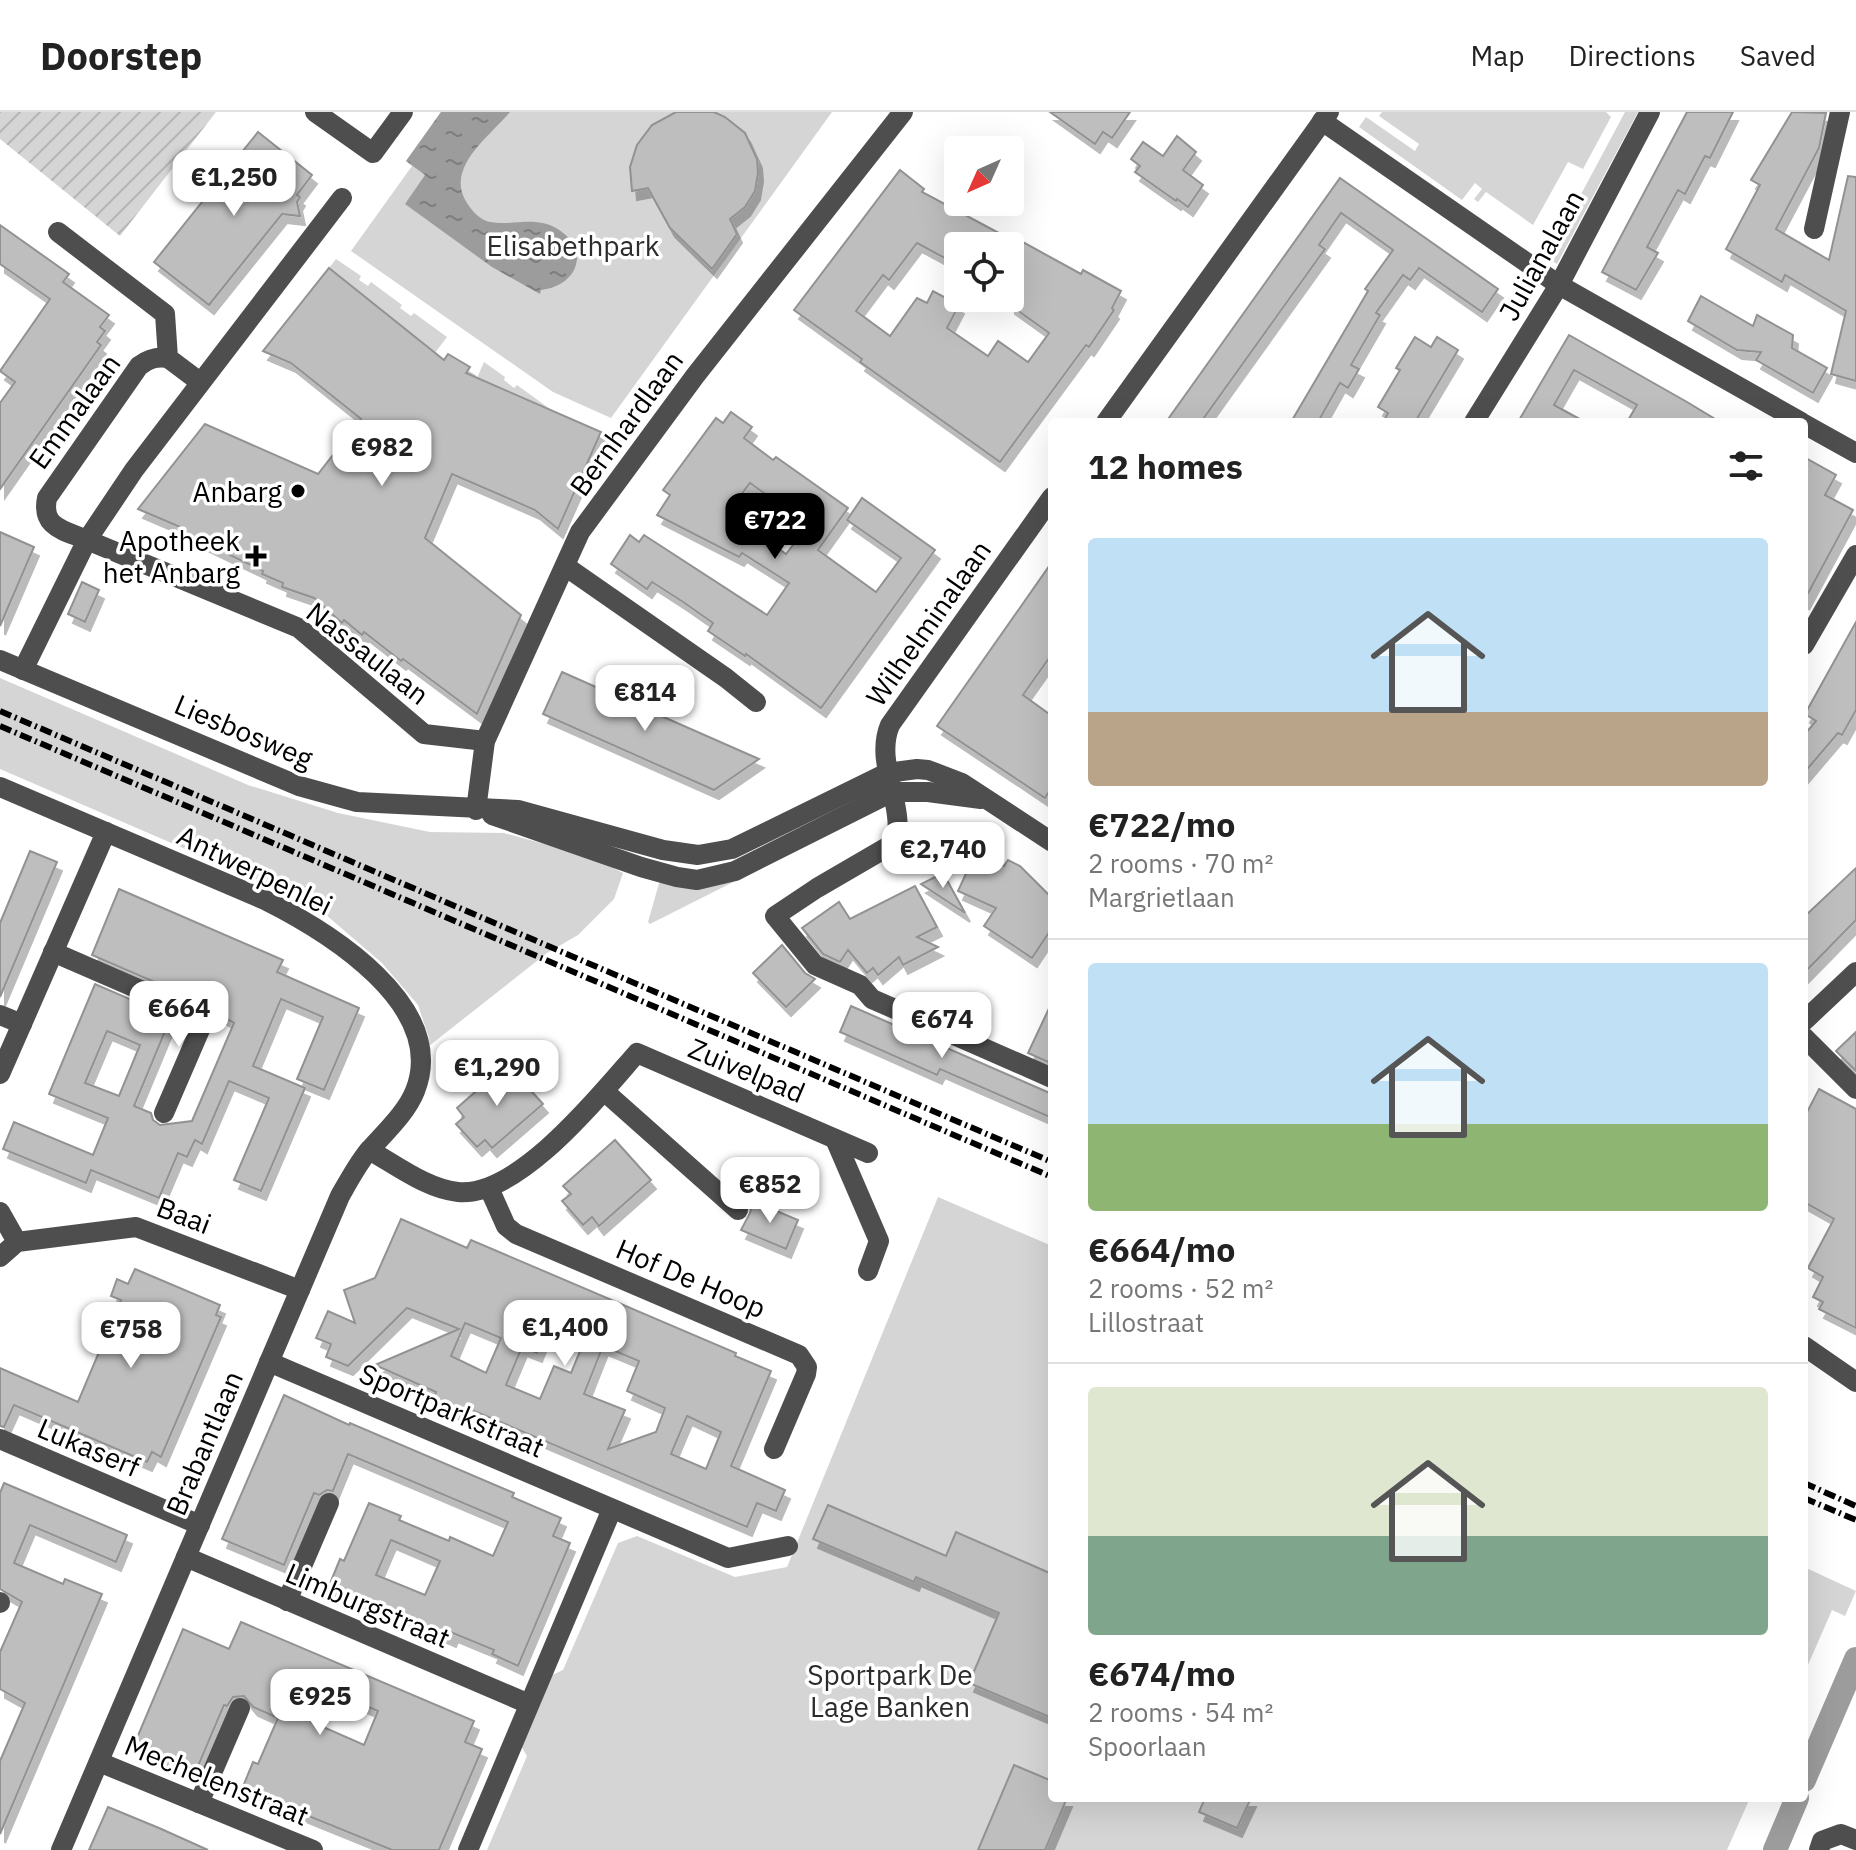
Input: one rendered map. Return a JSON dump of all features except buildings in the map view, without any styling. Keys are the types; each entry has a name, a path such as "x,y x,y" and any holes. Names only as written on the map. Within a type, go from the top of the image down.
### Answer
{"street":[{"path":"315,112 373,153 403,112"},
{"name":"Bernhardlaan","path":"476,810 485,741 580,532 695,376 903,112"},
{"name":"Julianalaan","path":"1476,418 1559,285 1650,112"},
{"path":"1814,229 1840,112"},
{"path":"1109,418 1326,116 1559,285 1793,418"},
{"path":"23,670 87,540 134,470 342,198"},
{"name":"Emmalaan","path":"58,232 165,314 168,358"},
{"name":"Emmalaan","path":"87,540 54,526 47,519 47,498 139,366 147,359 159,356 168,358 200,382"},
{"path":"1808,426 1856,453"},
{"name":"Wilhelminalaan","path":"1048,503 897,713 884,739 896,842 775,916 815,965 860,985 872,999 1048,1076"},
{"name":"Nassaulaan","path":"87,540 299,628 424,734 485,741"},
{"path":"1808,638 1856,555"},
{"path":"565,566 756,702"},
{"name":"Liesbosweg","path":"0,660 299,786 357,802 476,810 641,867 697,880 735,871 890,782"},
{"path":"890,782 928,792 988,801 1048,839"},
{"name":"Antwerpenlei","path":"0,787 305,920 358,960 405,1009 419,1039 420,1071"},
{"path":"0,1074 106,832"},
{"path":"53,952 205,1018 164,1113"},
{"path":"1808,1017 1856,972"},
{"path":"0,1015 22,1024"},
{"path":"1808,1041 1856,1089"},
{"name":"Zuivelpad","path":"593,1096 637,1053 868,1153"},
{"name":"Brabantlaan","path":"61,1850 340,1196 369,1150 411,1099 420,1071"},
{"path":"369,1150 449,1190 465,1192 489,1188 534,1158 593,1096 738,1210"},
{"path":"835,1139 879,1241 868,1271"},
{"name":"Hof De Hoop","path":"489,1188 506,1226 516,1234 799,1355 807,1367 806,1374 774,1449"},
{"path":"0,1212 17,1242 0,1257"},
{"name":"Baai","path":"17,1242 136,1227 300,1290"},
{"path":"1808,1349 1856,1382"},
{"name":"Sportparkstraat","path":"269,1362 728,1558 788,1546"},
{"name":"Lukaserf","path":"0,1439 200,1525"},
{"path":"287,1601 329,1503"},
{"path":"468,1850 612,1509"},
{"name":"Limburgstraat","path":"186,1557 529,1704"},
{"path":"199,1803 240,1708"},
{"name":"Mechelenstraat","path":"99,1762 313,1850"},
{"path":"1819,1850 1822,1841 1841,1834 1856,1840"}],"green space":[{"path":"0,112 216,112 120,236 0,139"},
{"name":"Elisabethpark","path":"441,112 832,112 611,418 553,392 351,251 412,166 406,161"},
{"path":"1382,112 1606,112 1611,117 1583,169 1568,162 1533,225 1486,192 1478,202 1474,199 1482,189 1475,183 1462,200 1359,127 1366,117 1415,151 1419,144 1379,116"},
{"path":"1625,112 1638,112 1557,264 1547,258"},
{"path":"336,259 361,276 359,280 368,286 371,282 402,305 400,308 411,316 414,313 447,337 435,353 329,268"},
{"path":"484,362 505,377 504,380 514,388 517,385 550,409 477,378"},
{"path":"0,678 248,785 338,813 430,832 504,833 592,857 623,873 614,899 578,935 547,953 429,1046 418,1005 382,963 325,914 276,888 0,769"},
{"path":"860,818 650,924 648,922 660,880 685,886"},
{"name":"Sportpark De Lage Banken","path":"938,1197 1048,1244 1048,1802 1748,1802 1727,1850 487,1850 527,1756 521,1746 550,1676 563,1670 618,1543 637,1536 735,1577 787,1567"},
{"path":"1808,1569 1856,1591 1845,1616 1832,1610 1808,1665"}],"water":[{"path":"441,112 510,112 472,153 461,177 461,190 471,209 486,221 548,224 567,236 577,255 572,274 564,281 541,290 540,294 492,267 405,204 425,175 406,161"}],"waterway":[{"path":"1808,1771 1856,1659"},
{"path":"1775,1850 1795,1802"}],"railway":[{"path":"0,711 1048,1160"},
{"path":"0,726 1048,1175"},
{"path":"1808,1485 1856,1506"},
{"path":"1808,1500 1856,1520"}],"place":[{"name":"Anbarg","path":"298,491"},
{"name":"Apotheek het Anbarg","path":"256,556"}]}
